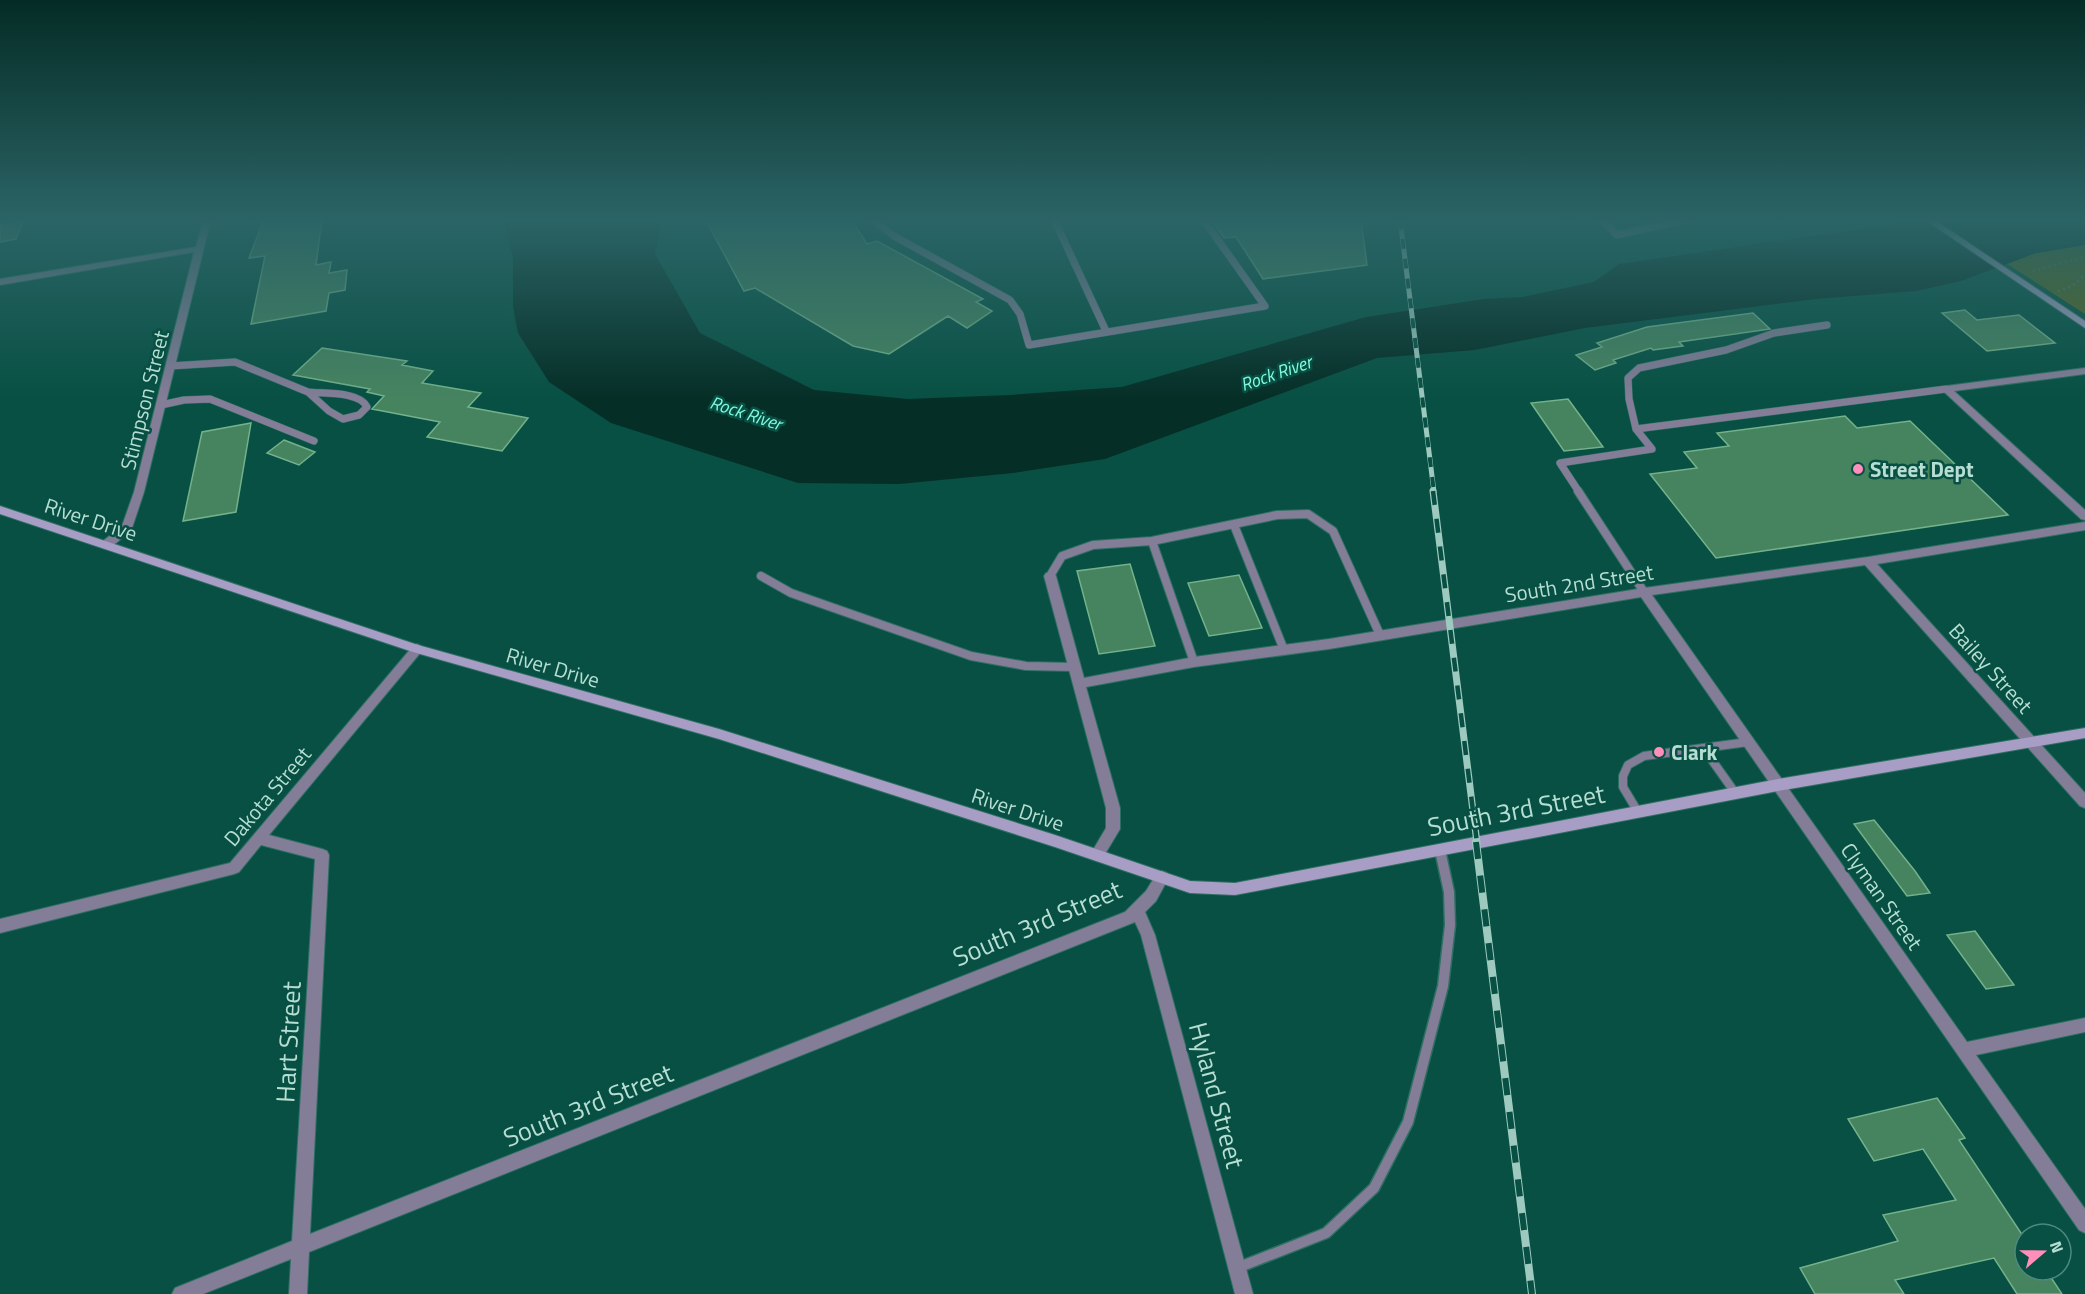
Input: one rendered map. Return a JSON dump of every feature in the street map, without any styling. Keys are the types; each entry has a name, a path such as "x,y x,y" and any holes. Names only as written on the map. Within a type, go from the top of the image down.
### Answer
{"street":[{"path":"0,282 16,279"},
{"name":"Stimpson Street","path":"106,544 127,528 192,279"},
{"path":"2018,279 2085,325"},
{"path":"1946,389 2085,371"},
{"path":"1946,389 2085,516"},
{"name":"River Drive","path":"0,510 417,648 719,734 1162,877"},
{"name":"South 2nd Street","path":"1079,684 1194,662 1284,650 1644,592 1868,561 2085,526"},
{"name":"Bailey Street","path":"1868,561 2085,802"},
{"path":"1050,576 1113,808 1113,828 1097,855"},
{"name":"Clyman Street","path":"1644,592 2085,1224"},
{"name":"Dakota Street","path":"0,926 234,868 417,648"},
{"name":"South 3rd Street","path":"181,1294 1130,916 1151,896 1162,877 1190,887 1235,889 1778,785 2085,733"},
{"name":"Hart Street","path":"260,839 321,855 298,1294"},
{"name":"Hyland Street","path":"1137,911 1148,935 1244,1294"},
{"path":"1964,1050 2085,1025"}],"lane":[{"path":"973,279 1010,300 1020,314 1029,345 1106,330 1265,306 1246,279"},
{"path":"1082,279 1106,330"},
{"path":"1644,592 1560,463 1652,449 1636,429 1629,399 1628,378 1639,368 1726,350 1774,333 1827,325"},
{"path":"170,366 235,362 308,392 356,398 365,402 367,406 361,414 349,419 338,418 329,414 308,392"},
{"path":"1636,429 1946,389"},
{"path":"161,405 184,400 210,399 314,441"},
{"path":"1050,576 1062,556 1093,545 1152,541 1277,515 1308,514 1333,531 1380,635"},
{"path":"1234,525 1284,650"},
{"path":"1152,541 1194,662"},
{"path":"761,576 791,593 971,656 1026,666 1073,667"},
{"path":"1638,812 1623,787 1623,776 1628,765 1644,756 1748,742"},
{"path":"1699,749 1708,756 1736,794"},
{"path":"1237,1268 1326,1233 1374,1188 1408,1122 1443,986 1450,925 1449,892 1440,850"}],"path":[{"path":"2053,292 2072,286 2080,279"}],"green space":[{"path":"2031,279 2085,279 2085,314"}],"water":[{"name":"Rock River","path":"513,279 669,279 700,333 814,390 908,399 1122,387 1366,317 1484,299 1523,297 1598,279 1965,279 1916,291 1816,299 1585,328 1475,350 1377,358 1105,459 1013,473 899,484 798,483 611,423 549,382 518,333 513,307"}],"building":[{"path":"260,279 346,279 345,290 329,293 326,311 251,324"},
{"path":"738,279 947,279 983,299 976,302 992,311 967,328 948,316 889,354 853,346 755,288 744,291"},
{"path":"1965,310 1977,320 2019,315 2055,343 1987,351 1942,313"},
{"path":"1753,313 1770,329 1679,342 1683,346 1653,350 1651,348 1613,360 1616,363 1595,370 1576,355 1602,347 1597,343 1647,327"},
{"path":"322,348 407,361 402,365 433,371 422,383 481,393 468,407 528,418 502,451 427,437 440,422 372,409 384,396 367,392 370,389 293,375"},
{"path":"1568,399 1603,447 1564,451 1531,403"},
{"path":"1845,416 1857,428 1910,421 2008,515 1716,558 1650,474 1697,468 1684,452 1729,446 1717,433"},
{"path":"251,423 236,512 183,521 202,432"},
{"path":"284,440 315,452 299,465 267,453"},
{"path":"1130,564 1155,646 1099,654 1077,571"},
{"path":"1239,575 1262,628 1209,636 1188,583"},
{"path":"1874,820 1930,893 1907,896 1854,824"},
{"path":"1975,931 2014,985 1986,989 1947,935"},
{"path":"1937,1098 1965,1138 1959,1140 2014,1222 2013,1282 2054,1282 2062,1294 2017,1294 1994,1258 1895,1280 1904,1294 1815,1294 1800,1268 1898,1241 1883,1215 1956,1200 1923,1149 1874,1161 1848,1119"}],"railway":[{"path":"1408,279 1434,492"},
{"path":"1433,491 1477,843"},
{"path":"1476,842 1532,1294"}],"place":[{"name":"Street Dept","path":"1858,469"},
{"name":"Clark","path":"1659,752"}]}
